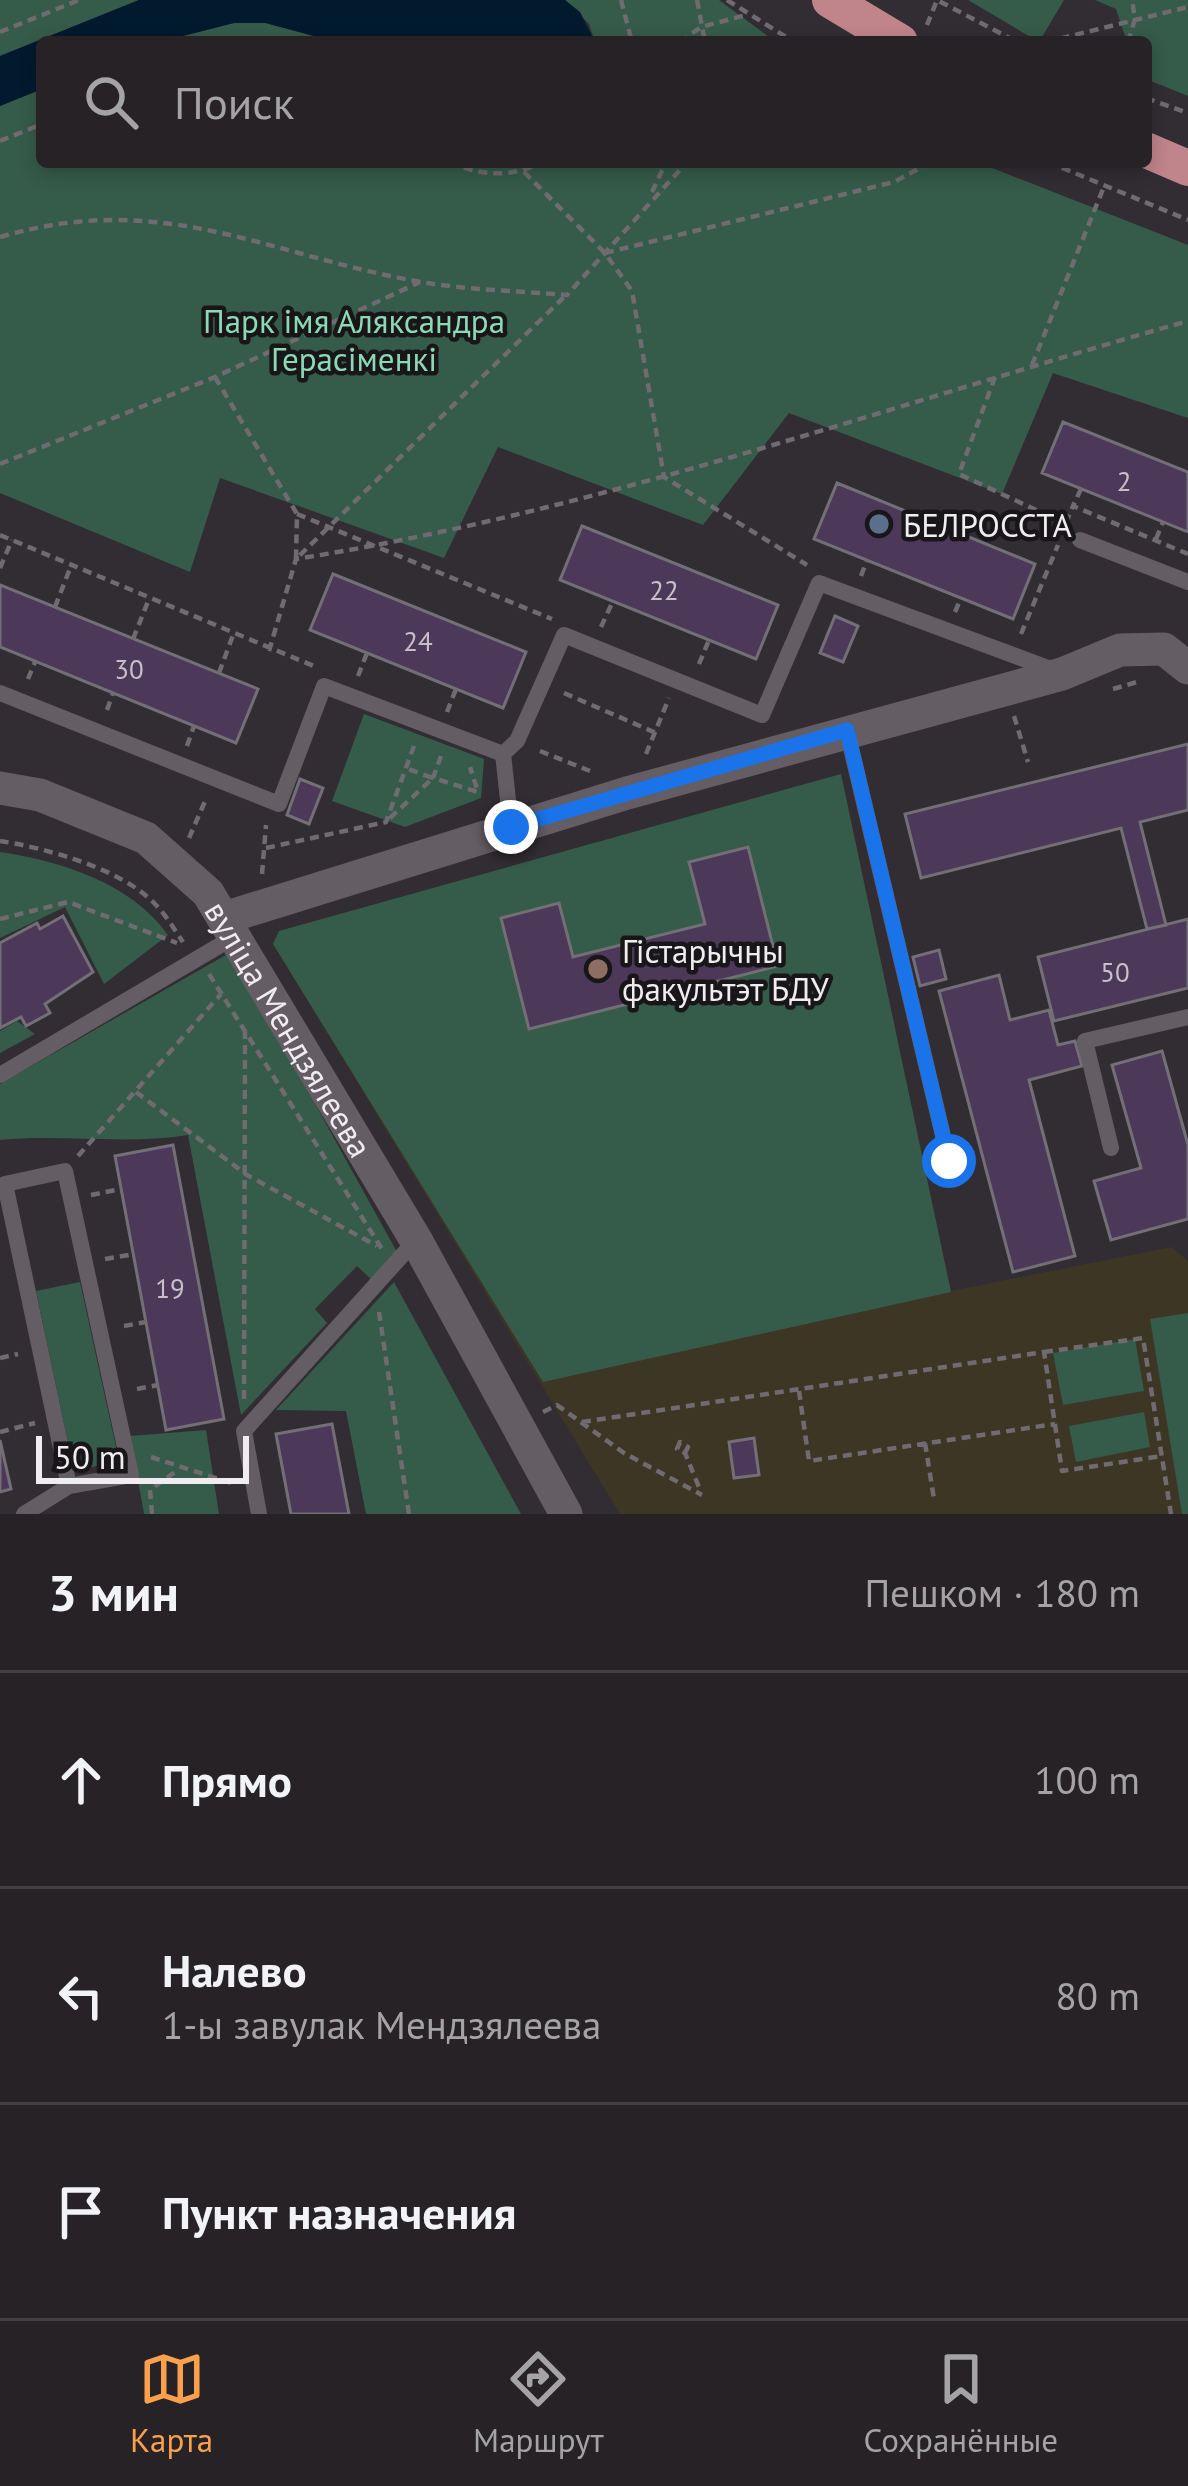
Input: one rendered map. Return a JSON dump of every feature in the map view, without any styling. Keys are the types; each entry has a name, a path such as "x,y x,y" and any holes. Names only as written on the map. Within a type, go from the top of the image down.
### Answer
{"main road":[{"path":"830,0 890,36"},
{"path":"1152,153 1188,168"}],"street":[{"path":"229,927 258,907 511,827 1062,674 1120,650 1164,649 1188,669"},
{"name":"вуліца Мендзялеева","path":"0,788 40,795 146,838 208,893 416,1240 566,1513"}],"lane":[{"path":"1080,540 1188,582"},
{"path":"772,752 762,715 820,584 1062,674"},
{"path":"503,754 517,741 563,635 685,680 762,715"},
{"path":"0,693 279,804 324,686 503,754"},
{"path":"847,730 949,1161"},
{"path":"503,754 511,827"},
{"path":"0,1076 196,959 229,927"},
{"path":"1111,1148 1085,1042 1188,1017"},
{"path":"24,1514 69,1486 131,1475 65,1171 5,1184 69,1486"},
{"path":"259,1514 244,1431 375,1281 386,1256 416,1240"}],"path":[{"path":"0,32 79,0"},
{"path":"621,0 630,36"},
{"path":"697,0 703,36"},
{"path":"728,0 784,36"},
{"path":"923,36 937,0 1006,36"},
{"path":"1130,36 1135,19 1132,0"},
{"path":"1069,36 1188,8"},
{"path":"688,36 701,27 747,15"},
{"path":"1152,100 1188,113"},
{"path":"0,141 36,126"},
{"path":"463,168 471,172 531,168"},
{"path":"650,197 663,168"},
{"path":"296,559 567,295 681,168"},
{"path":"605,254 894,182 920,168"},
{"path":"1064,168 1188,220"},
{"path":"524,172 605,254 632,291 664,477 825,569"},
{"path":"1032,365 1105,184"},
{"path":"0,237 57,220 155,218 272,241 420,282 567,295"},
{"path":"0,464 214,377 420,282"},
{"path":"296,559 380,546 664,477 996,374 1188,321"},
{"path":"996,374 959,474 1066,524 1081,489"},
{"path":"214,377 297,514 296,559 269,651"},
{"path":"1073,506 1188,554"},
{"path":"297,514 562,624"},
{"path":"1156,541 1162,522"},
{"path":"0,535 311,665 304,685"},
{"path":"0,568 12,540"},
{"path":"1017,642 1058,544"},
{"path":"859,581 867,560"},
{"path":"800,583 808,563"},
{"path":"55,607 71,566"},
{"path":"134,639 149,599"},
{"path":"596,638 613,601"},
{"path":"219,674 233,635"},
{"path":"628,793 709,640"},
{"path":"356,683 368,653"},
{"path":"23,690 35,662"},
{"path":"542,684 656,733"},
{"path":"266,848 386,822 433,778 456,689"},
{"path":"103,721 113,693"},
{"path":"1014,716 1028,762"},
{"path":"386,822 422,724"},
{"path":"185,752 194,726"},
{"path":"406,769 478,791 465,757 446,732"},
{"path":"177,866 215,777"},
{"path":"258,907 266,848 266,796"},
{"path":"0,841 26,845 120,880 153,901 188,947 68,902 0,919"},
{"path":"196,959 245,1027 386,1256"},
{"path":"82,1176 77,1156 222,992"},
{"path":"244,1431 245,1027"},
{"path":"136,1092 248,1174 386,1256"},
{"path":"86,1196 121,1189"},
{"path":"99,1261 134,1254"},
{"path":"375,1281 409,1514"},
{"path":"112,1328 146,1322"},
{"path":"583,1422 1144,1337 1171,1514"},
{"path":"1044,1352 1062,1472 1162,1456"},
{"path":"0,1358 23,1353"},
{"path":"125,1391 158,1385"},
{"path":"799,1390 809,1461 1054,1424"},
{"path":"542,1412 557,1406 624,1453 702,1495 685,1453"},
{"path":"0,1432 37,1423"},
{"path":"925,1443 934,1499"},
{"path":"126,1449 254,1489"},
{"path":"152,1514 150,1490 182,1467"}],"shaded area":[{"path":"841,774 951,1291 1172,1247 1188,1261 1188,1514 620,1514 273,944 279,931"}],"green space":[{"path":"0,0 139,0 50,36 36,36 36,41 0,56"},
{"path":"565,0 719,0 768,36 593,36 589,24"},
{"path":"968,0 1064,0 1043,36 1029,36"},
{"path":"1095,0 1188,0 1188,96 1152,81 1152,36 1125,36 1116,9"},
{"path":"234,23 265,23 314,36 183,36"},
{"name":"Парк імя Аляксандра Герасіменкі","path":"36,91 36,168 992,168 1188,245 1188,418 1053,373 1002,494 789,413 703,525 498,447 444,558 220,478 190,572 0,493 0,106"},
{"path":"364,714 484,759 481,798 405,827 332,801"},
{"path":"841,774 951,1292 543,1382 273,944 279,931","holes":["689,862 777,966 529,1028 573,957 705,924"]},
{"path":"0,852 93,877 135,901 168,935 104,984 65,907 0,938"},
{"path":"231,952 397,1252 372,1280 357,1266 315,1309 327,1323 241,1415 188,1135 0,1140 0,1084"},
{"path":"17,1021 35,1034 0,1053 0,1031"},
{"path":"80,1282 119,1461 74,1471 36,1291"},
{"path":"394,1282 521,1514 366,1514 346,1411 276,1410"},
{"path":"1188,1313 1188,1514 1182,1514 1150,1319"},
{"path":"1135,1339 1144,1391 1063,1405 1053,1353"},
{"path":"1144,1412 1150,1447 1076,1462 1069,1426"},
{"path":"206,1430 219,1514 144,1514 130,1436"}],"water":[{"path":"139,0 565,0 580,12 592,36 314,36 266,23 234,23 183,36 50,36"},
{"path":"36,41 36,91 0,106 0,56"}],"building":[{"path":"1063,422 1188,472 1188,532 1042,473"},
{"path":"837,483 1035,564 1013,619 814,539"},
{"path":"582,526 778,605 756,659 560,580"},
{"path":"333,574 526,652 503,708 310,630"},
{"path":"0,585 258,689 236,743 0,647"},
{"path":"835,616 858,626 843,662 820,653"},
{"path":"1188,744 1188,810 1140,822 1166,925 1147,929 1121,828 921,878 905,814"},
{"path":"300,779 323,788 309,824 287,815"},
{"path":"748,847 778,966 529,1029 501,918 559,903 573,957 705,924 689,862"},
{"path":"63,916 93,972 45,1004 50,1013 26,1026 21,1017 0,1028 0,943 37,923 40,929"},
{"path":"1188,919 1188,988 1054,1021 1038,957"},
{"path":"939,950 946,979 920,986 913,957"},
{"path":"999,975 1010,1020 1049,1010 1058,1045 1075,1041 1082,1066 1029,1080 1075,1256 1013,1272 939,991"},
{"path":"1162,1051 1188,1145 1188,1219 1111,1240 1094,1181 1141,1168 1112,1065"},
{"path":"173,1145 224,1419 166,1430 115,1156"},
{"path":"332,1424 349,1514 291,1514 276,1434"},
{"path":"754,1438 759,1475 734,1478 729,1442"},
{"path":"0,1440 11,1489 0,1492"}],"place":[{"name":"БЕЛРОССТА","path":"879,524"},
{"name":"Гістарычны факультэт БДУ","path":"598,969"}],"route":[{"path":"511,827 847,730 949,1161"}]}
